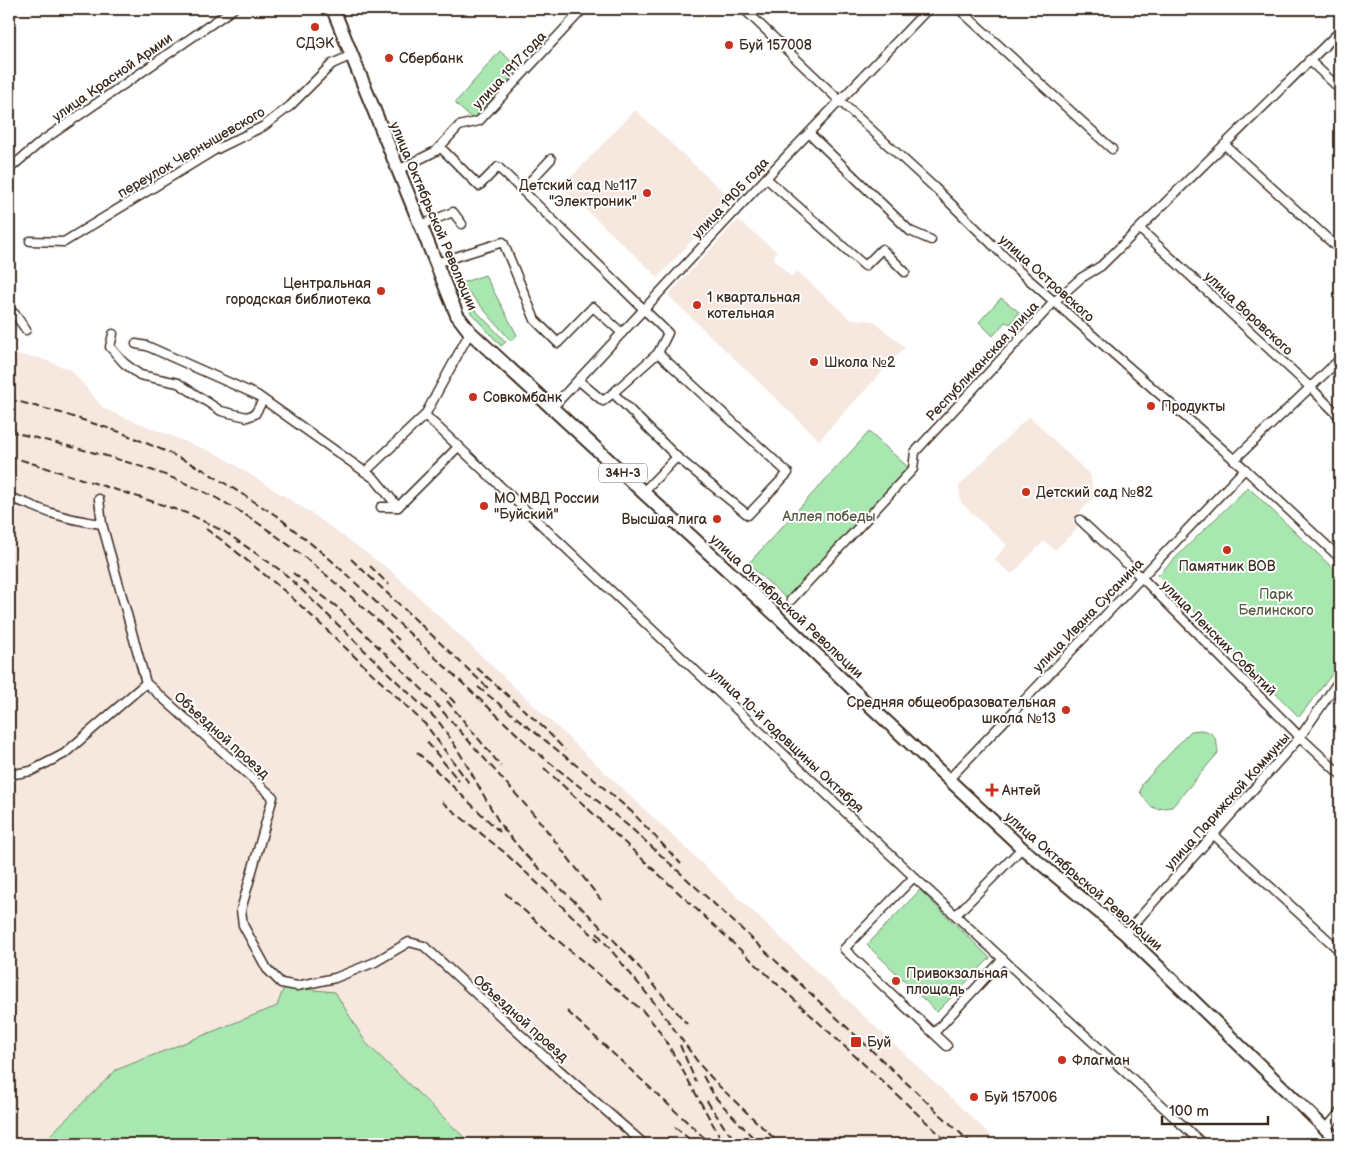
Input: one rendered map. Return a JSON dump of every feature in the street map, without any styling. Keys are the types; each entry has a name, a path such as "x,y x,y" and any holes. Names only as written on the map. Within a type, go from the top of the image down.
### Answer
{"main road":[{"name":"улица Октябрьской Революции","path":"333,9 457,315 470,332 776,615"}],"street":[{"name":"улица Красной Армии","path":"9,169 42,141 233,9"},
{"name":"улица 1917 года","path":"398,170 436,152 459,126 479,121 583,9"},
{"name":"улица Островского","path":"744,9 935,188 1018,270 1234,460 1340,558"},
{"name":"улица 1905 года","path":"553,407 766,178 928,9"},
{"path":"958,9 1112,149"},
{"name":"Республиканская улица","path":"791,600 913,468 915,452 1054,302 1080,278 1101,266 1340,31"},
{"name":"переулок Чернышевского","path":"30,241 64,242 213,151 264,126 290,106 332,64 352,55"},
{"path":"1309,60 1340,90"},
{"path":"809,133 910,231 931,240"},
{"path":"1225,145 1340,250"},
{"path":"440,147 479,186 498,167 668,333 658,353 603,401 578,380"},
{"path":"522,190 551,159"},
{"path":"766,178 865,266 882,250 905,272"},
{"path":"421,225 453,212 462,224"},
{"name":"улица Воровского","path":"1140,229 1310,386 1340,417"},
{"path":"436,263 504,242 535,320 558,342 593,307 622,333"},
{"path":"9,310 16,314 26,330"},
{"path":"364,472 425,415 470,332"},
{"path":"113,334 110,347 124,363 140,375 178,383 221,411 247,417 255,414 263,400"},
{"path":"136,344 147,346 257,395 374,479 398,507"},
{"path":"613,393 678,458 748,515 788,473 658,353"},
{"path":"1234,460 1340,359"},
{"name":"улица 10-й годовщины Октября","path":"425,415 914,877 1203,1144"},
{"path":"381,507 398,507 459,446"},
{"path":"643,492 678,458"},
{"name":"улица Ивана Сусанина","path":"949,779 1244,469"},
{"path":"9,498 19,500 50,513 84,522 102,524"},
{"path":"9,776 31,771 64,754 146,683 102,524 99,499"},
{"name":"улица Ленских Событий","path":"1080,520 1141,577 1300,738 1340,774"},
{"name":"улица Октябрьской Революции","path":"776,615 1022,848 1125,934 1340,1143"},
{"name":"улица Парижской Коммуны","path":"1125,934 1300,738 1340,679"},
{"name":"Объездной проезд","path":"146,683 273,797 241,910 243,925 268,970 281,984 297,986 335,978 375,962 409,942 424,946 558,1069 644,1144"},
{"path":"1213,834 1340,950"},
{"path":"956,916 1022,848"},
{"path":"914,877 844,949 947,1046"},
{"path":"934,1033 1003,959"},
{"path":"1326,1129 1340,1112"}],"shaded area":[{"name":"Детский сад №117 \"Электроник\"","path":"635,110 731,199 658,277 562,187"},
{"name":"Школа №2","path":"738,220 776,251 774,260 791,277 797,271 850,319 873,321 905,347 819,440 668,295"},
{"path":"9,354 39,358 71,370 104,409 221,456 314,515 390,570 1000,1144 470,1144 366,1043 335,992 290,1033 138,1089 119,1069 116,1070 41,1144 9,1144"},
{"name":"Детский сад №82","path":"1029,416 1091,476 1093,498 1072,521 1078,528 1055,550 1044,541 1012,574 994,560 1007,545 961,503 959,486"}],"green space":[{"path":"500,51 519,68 473,120 455,103"},
{"path":"485,275 517,335 511,341 461,283"},
{"path":"464,298 506,342 501,346 471,313"},
{"path":"1001,298 1019,312 1011,324 1005,322 993,336 979,322"},
{"name":"Аллея победы","path":"869,432 909,468 788,600 748,564"},
{"name":"Парк Белинского","path":"1248,487 1340,575 1340,664 1299,717 1158,575"},
{"path":"1200,730 1212,734 1217,744 1218,753 1172,807 1157,809 1150,806 1140,792 1142,784 1191,731"},
{"path":"920,890 990,958 937,1012 867,945"},
{"path":"284,987 335,992 366,1043 470,1144 41,1144 116,1070 277,1006"}],"railway":[{"path":"9,399 120,432 165,451 202,469 277,516 331,560 533,749 631,828 972,1144"},
{"path":"9,431 138,466 180,481 211,495 241,512 296,551 323,572 399,640"},
{"path":"9,456 189,514 225,532 283,572 438,721 465,761 505,832"},
{"path":"206,529 287,593 426,725 469,783"},
{"path":"351,559 489,689"},
{"path":"370,566 389,585"},
{"path":"293,573 337,607 429,696 537,818 601,900"},
{"path":"389,639 431,677 456,704"},
{"path":"477,668 544,728 565,750"},
{"path":"478,687 632,812 681,864"},
{"path":"447,701 501,766"},
{"path":"427,742 459,781"},
{"path":"417,752 500,832"},
{"path":"544,768 950,1144"},
{"path":"442,802 504,852 599,941"},
{"path":"502,827 529,859"},
{"path":"526,856 588,914 632,959 687,1024"},
{"path":"505,893 550,934 643,1011 658,1029 670,1048 724,1144"},
{"path":"597,933 661,1011 700,1065 719,1086 780,1144"},
{"path":"567,1011 711,1144"},
{"path":"680,1045 696,1082"},
{"path":"703,1076 715,1097 759,1144"},
{"path":"707,1101 727,1131 740,1144"},
{"path":"675,1127 695,1144"}],"place":[{"name":"СДЭК","path":"315,27"},
{"name":"Буй 157008","path":"729,45"},
{"name":"Сбербанк","path":"389,58"},
{"name":"Детский сад №117 \"Электроник\"","path":"647,193"},
{"name":"Центральная городская библиотека","path":"381,291"},
{"name":"1 квартальная котельная","path":"697,305"},
{"name":"Школа №2","path":"814,362"},
{"name":"Совкомбанк","path":"473,397"},
{"name":"Продукты","path":"1151,406"},
{"name":"Детский сад №82","path":"1026,492"},
{"name":"МО МВД России \"Буйский\"","path":"484,506"},
{"name":"Высшая лига","path":"717,519"},
{"name":"Памятник ВОВ","path":"1227,550"},
{"name":"Средняя общеобразовательная школа №13","path":"1066,710"},
{"name":"Антей","path":"992,790"},
{"name":"Привокзальная площадь","path":"896,981"},
{"name":"Буй","path":"856,1042"},
{"name":"Флагман","path":"1062,1060"},
{"name":"Буй 157006","path":"974,1097"}]}
